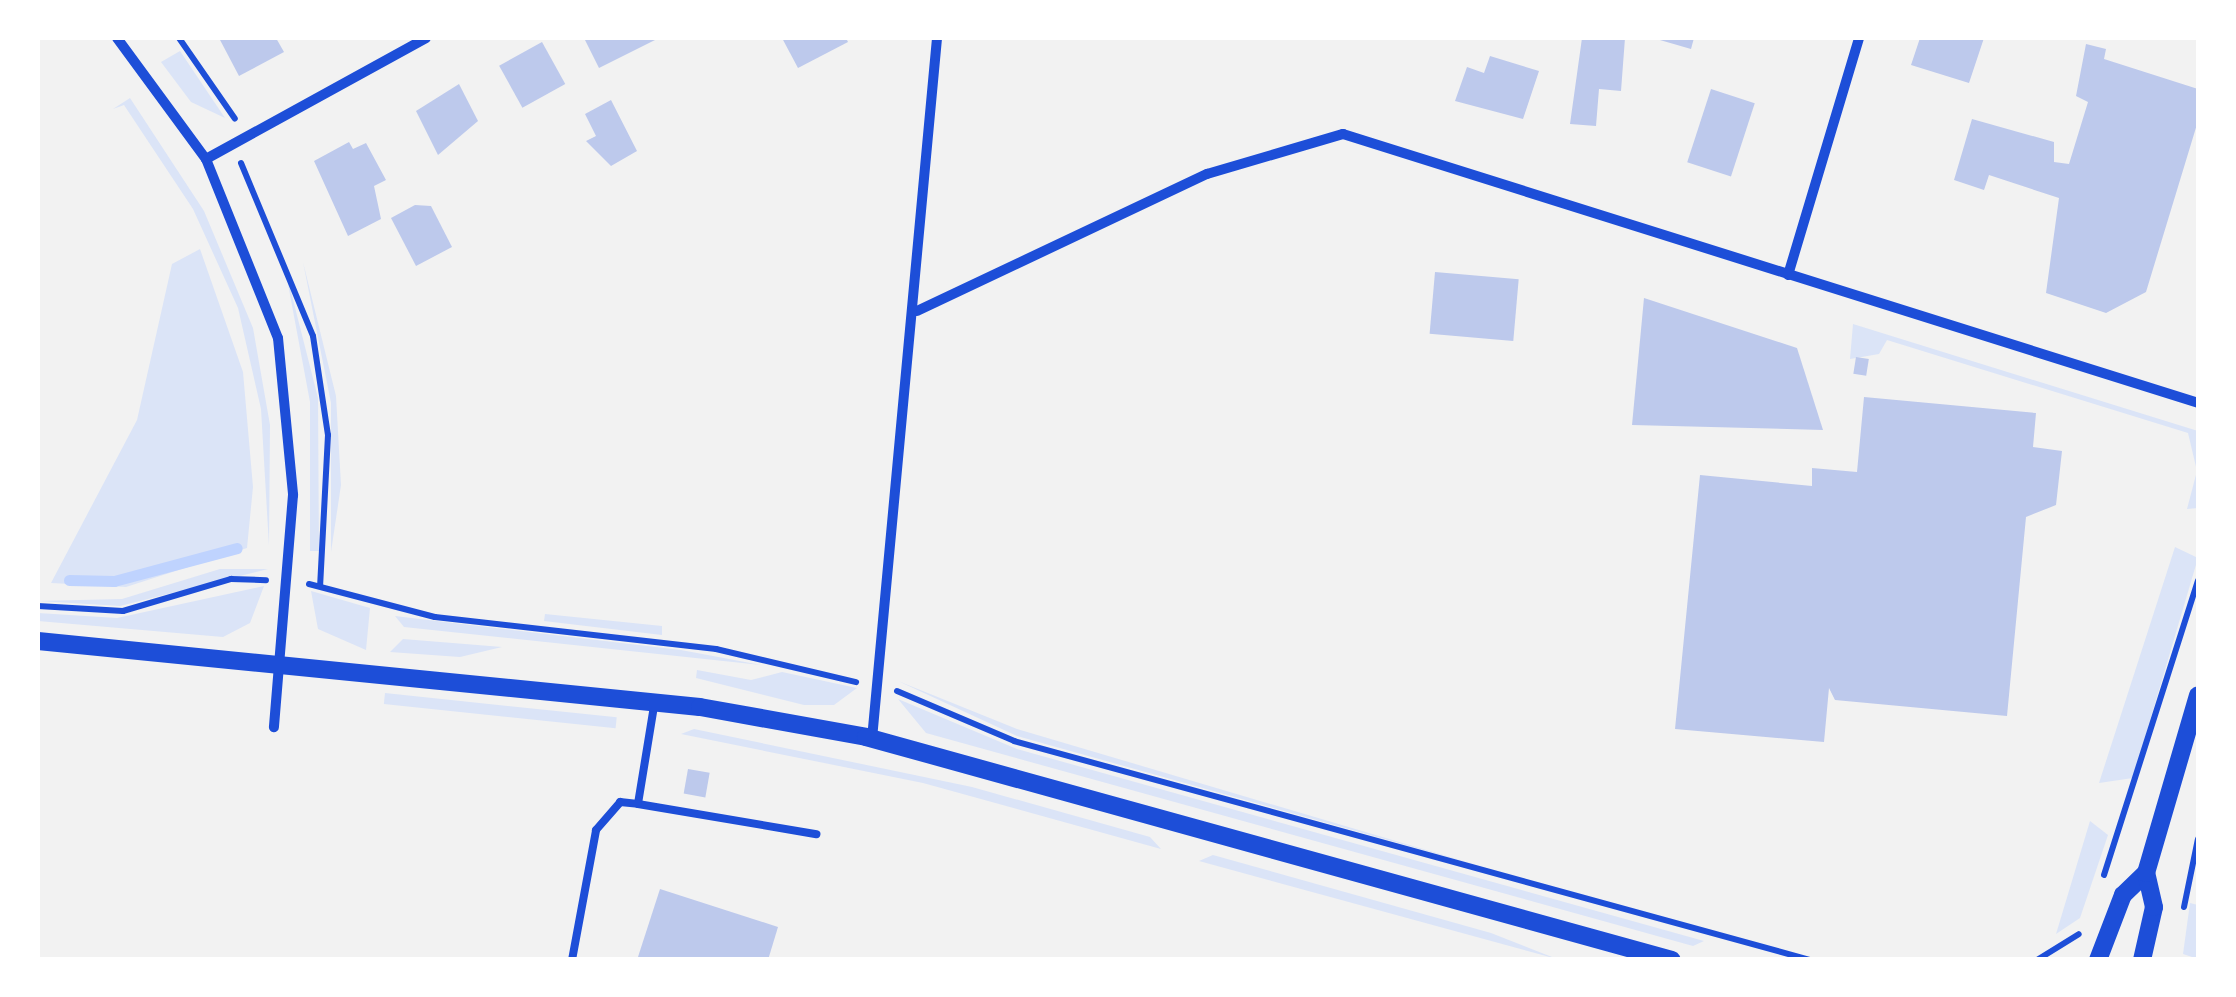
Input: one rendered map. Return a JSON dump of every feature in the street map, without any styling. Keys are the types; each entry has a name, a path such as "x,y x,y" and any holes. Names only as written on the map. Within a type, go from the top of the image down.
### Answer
{"street":[{"path":"117,38 206,159 257,273 290,402 274,728"},
{"path":"206,159 426,38"},
{"path":"872,739 917,312 936,38"},
{"path":"1788,275 1859,38"},
{"path":"917,312 1207,174 1342,134 2198,403"},
{"path":"38,641 655,702 872,739 1672,960"},
{"path":"2142,960 2154,906 2146,873 2198,695"},
{"path":"2098,960 2123,895 2146,873"}],"lane":[{"path":"638,804 655,702"},
{"path":"572,960 596,830 620,802 816,834"}],"path":[{"path":"179,38 249,138"},
{"path":"38,606 123,610 231,580 267,580"},
{"path":"2098,895 2198,581"},
{"path":"306,584 436,617 716,649 860,683"},
{"path":"897,691 1014,740 1810,960"},
{"path":"2181,918 2198,839"},
{"path":"2037,960 2096,933"}],"shaded area":[{"path":"180,51 225,118 191,102 161,62"},
{"path":"130,98 204,211 253,328 270,425 269,546 261,409 238,308 193,209 124,105 113,109"},
{"path":"200,249 243,372 253,487 247,548 126,587 51,583 137,420 172,264"},
{"path":"303,262 336,396 341,485 331,552 331,403"},
{"path":"285,268 318,398 319,551 310,551 310,402"},
{"path":"1853,324 2198,431 2198,508 2187,509 2197,471 2188,433 1887,340 1879,354 1850,359"},
{"path":"2175,547 2198,558 2133,778 2099,783"},
{"path":"220,569 268,569 120,606 38,601 122,599"},
{"path":"264,586 250,623 223,637 38,621 38,613 117,618"},
{"path":"311,591 370,608 366,650 318,629"},
{"path":"545,614 662,626 662,635 544,621"},
{"path":"395,616 681,650 761,665 404,627"},
{"path":"403,639 502,647 460,657 390,652"},
{"path":"697,670 751,680 782,672 857,688 834,705 804,705 696,678"},
{"path":"898,681 1017,729 1477,865 1017,736"},
{"path":"385,693 617,717 616,728 384,704"},
{"path":"898,699 1017,749 1704,941 1693,946 926,733"},
{"path":"694,729 972,787 1150,837 1161,849 923,783 681,734"},
{"path":"2090,821 2108,835 2080,918 2056,934"},
{"path":"1213,855 1491,933 1557,959 1199,861"},
{"path":"2190,903 2198,905 2198,959 2183,954"}],"building":[{"path":"219,38 276,38 284,52 239,76"},
{"path":"584,38 659,38 599,68"},
{"path":"782,38 846,38 848,42 798,68"},
{"path":"1582,38 1625,38 1621,91 1599,89 1596,126 1570,124"},
{"path":"1653,38 1694,38 1691,49"},
{"path":"1920,38 1984,38 1969,83 1911,65"},
{"path":"542,42 565,84 522,108 499,66"},
{"path":"2086,44 2106,49 2104,59 2198,89 2198,121 2146,292 2106,313 2046,293 2059,198 1989,175 1984,190 1954,180 1972,119 2054,142 2054,162 2069,164 2088,102 2076,96"},
{"path":"1490,56 1539,71 1523,119 1455,101 1467,67 1484,73"},
{"path":"459,84 478,121 438,155 416,111"},
{"path":"1711,89 1755,103 1731,176 1687,162"},
{"path":"611,100 637,151 611,166 586,141 596,136 585,114"},
{"path":"349,142 353,149 366,143 386,180 374,186 381,219 348,236 314,161"},
{"path":"415,205 431,206 452,247 416,266 391,218"},
{"path":"1435,272 1519,279 1513,341 1430,334"},
{"path":"1644,298 1797,348 1823,430 1632,425"},
{"path":"1856,357 1869,359 1866,376 1853,374"},
{"path":"1864,397 2036,413 2033,447 2062,451 2056,505 2026,517 2007,716 1835,700 1829,688 1824,742 1675,729 1700,475 1812,486 1812,468 1857,472"},
{"path":"688,769 710,773 705,797 684,794"},
{"path":"660,889 778,927 768,960 637,960"}],"waterway":[{"path":"69,580 114,581 237,548"}]}
